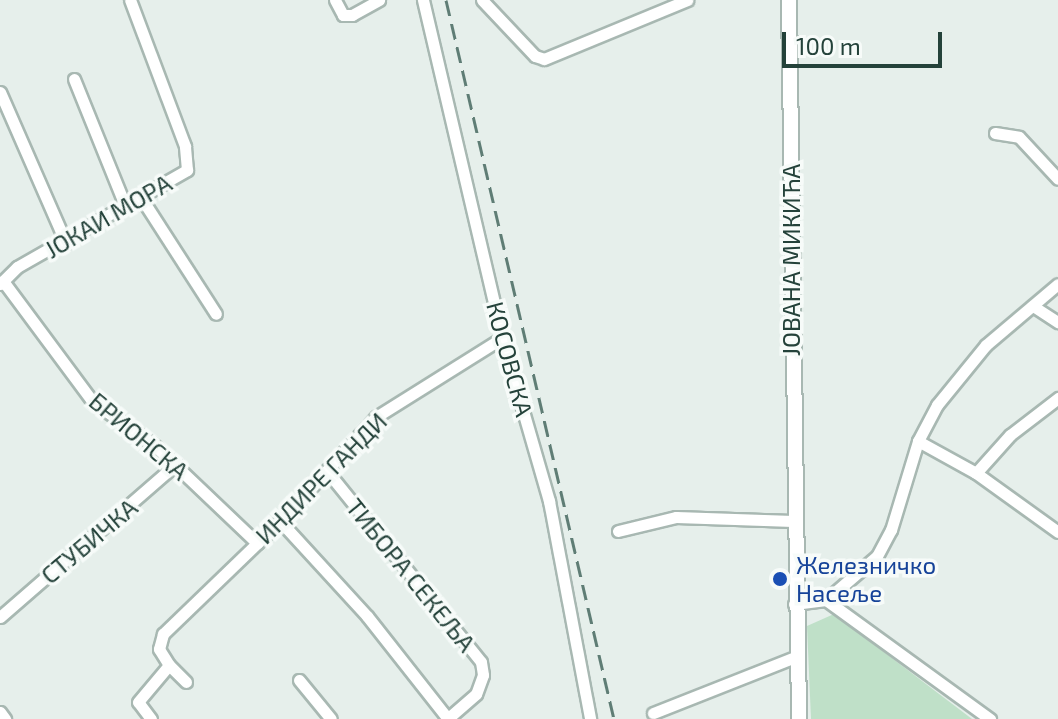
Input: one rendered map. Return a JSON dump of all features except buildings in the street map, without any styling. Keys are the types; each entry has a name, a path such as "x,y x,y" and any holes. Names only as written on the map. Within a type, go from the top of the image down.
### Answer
{"street":[{"name":"ЈОКАИ МОРА","path":"1,283 17,267 66,243 187,170 189,160 130,0"},
{"path":"335,0 343,15 352,15 379,0"},
{"name":"КОСОВСКА","path":"423,0 502,338 549,501 590,719"},
{"path":"482,0 535,56 544,59 687,0"},
{"name":"ЈОВАНА МИКИЋА","path":"789,0 794,604 799,719"},
{"path":"74,79 125,205"},
{"path":"0,92 66,243"},
{"path":"995,133 1019,137 1058,179"},
{"path":"140,196 216,314"},
{"name":"БРИОНСКА","path":"1,283 93,402 176,464 257,543"},
{"path":"794,604 826,600 853,580 883,545 918,441 959,374 1058,284"},
{"path":"1033,306 1058,322"},
{"name":"ИНДИРЕ ГАНДИ","path":"169,665 159,642 280,521 376,417 502,338"},
{"path":"976,473 1010,435 1058,398"},
{"path":"918,441 976,473 1058,532"},
{"name":"СТУБИЧКА","path":"0,617 176,464"},
{"name":"ТИБОРА СЕКЕЉА","path":"327,471 481,662 483,675 476,694 448,719"},
{"path":"618,531 676,517 793,521"},
{"path":"280,521 367,616 448,719"},
{"path":"826,600 990,719"},
{"path":"653,713 795,657"},
{"path":"151,719 138,702 169,665 186,682"},
{"path":"299,680 331,719"},
{"path":"0,712 5,719"}],"green space":[{"path":"834,614 972,719 811,719 807,626"}],"railway":[{"path":"446,0 614,719"}],"place":[{"name":"Железничко Насеље","path":"780,579"}]}
